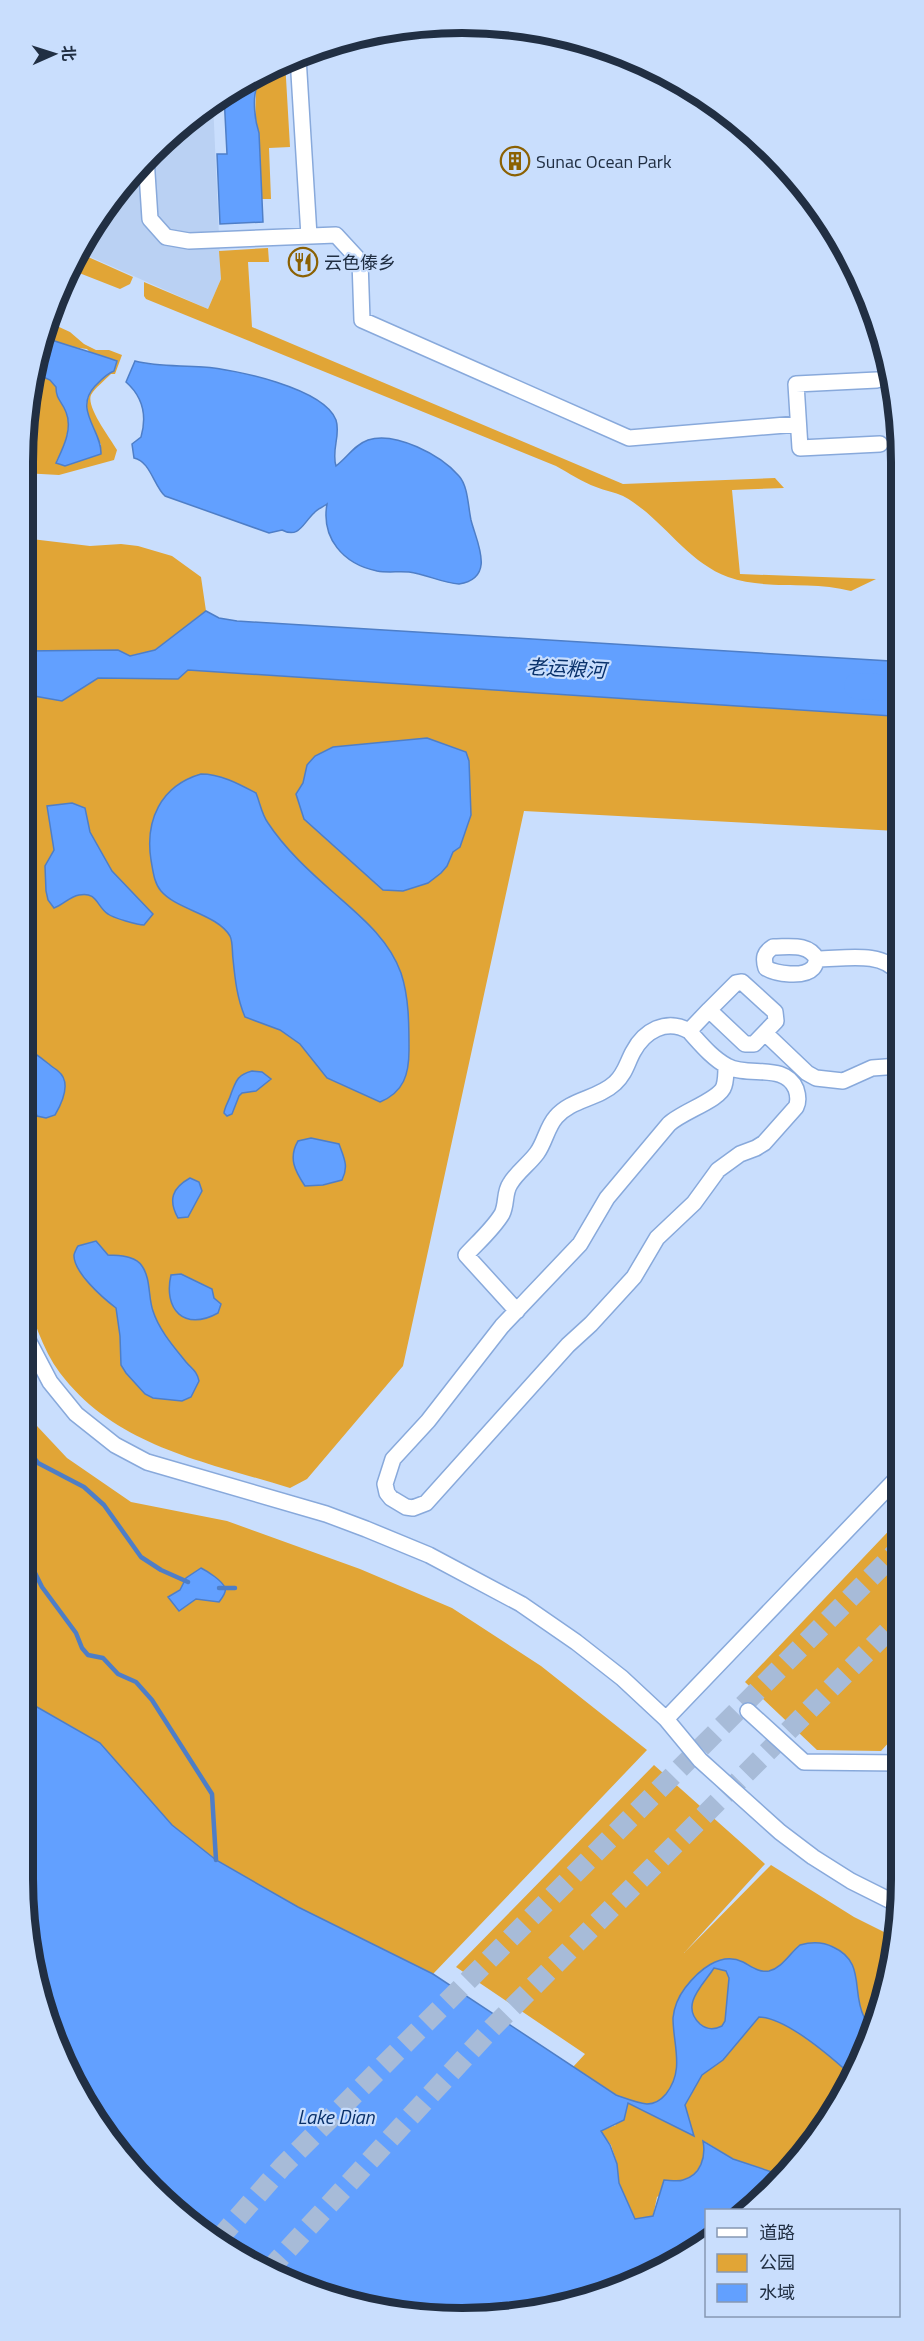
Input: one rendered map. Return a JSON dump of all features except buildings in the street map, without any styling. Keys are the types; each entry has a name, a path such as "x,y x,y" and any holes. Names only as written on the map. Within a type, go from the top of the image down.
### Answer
{"street":[{"path":"299,66 309,236"},
{"path":"147,171 150,219 166,237 189,241 336,235 360,261 362,320 629,438 798,424"},
{"path":"877,380 796,384 800,448 880,444"},
{"path":"818,959 874,958 886,962 891,967"},
{"path":"689,1031 709,1010 736,983 742,982 775,1012 776,1021 754,1044 745,1044 709,1010"},
{"path":"517,1311 466,1255 503,1212 506,1191 511,1182 538,1153 554,1119 571,1106 597,1096 615,1083 627,1066 635,1048 653,1029 670,1025 681,1026 726,1066 752,1073 776,1073 789,1078 799,1101 764,1143 734,1158 718,1170 694,1203 657,1238 634,1276 591,1324 568,1345 426,1503 413,1508 398,1504 387,1492 385,1484 393,1459 428,1421 502,1326 517,1311 580,1244 607,1198 669,1124 687,1111 715,1098 721,1092 725,1085 726,1066"},
{"path":"765,1033 807,1073 816,1078 843,1081 872,1068 891,1067"},
{"path":"33,1350 50,1382 76,1414 115,1445 147,1462 326,1514 429,1555 520,1605 576,1642 622,1678 666,1719 700,1760 780,1832 813,1857 851,1881 890,1901"},
{"path":"666,1719 891,1484"},
{"path":"748,1711 804,1762 891,1763"}],"shaded area":[{"path":"213,113 221,279 208,309 86,255 105,224 139,179 179,139"}],"green space":[{"path":"286,71 290,147 269,148 271,199 262,199 259,133 255,121 256,88 259,84"},
{"path":"268,248 269,262 248,262 252,327 623,484 775,478 784,488 732,490 740,574 876,579 851,591 821,586 759,584 728,577 699,561 650,515 623,496 591,485 556,466 146,299 144,296 144,282 208,309 221,279 219,251"},
{"path":"85,256 133,277 130,284 120,289 77,272"},
{"path":"56,325 70,332 84,344 96,350 109,350 122,355 115,374 111,374 98,387 90,400 95,415 117,450 114,460 59,475 33,474 34,434 41,376 50,380 56,387 67,416 68,429 56,462 101,445 91,424 87,406 92,390 109,373 87,349 71,347 51,340"},
{"path":"33,539 90,546 121,544 138,546 172,556 201,577 206,611 155,650 129,656 118,650 33,651"},
{"path":"187,670 891,716 891,831 524,811 403,1366 307,1479 290,1488 196,1460 135,1435 108,1419 83,1398 60,1373 48,1354 33,1318 33,696 62,701 97,678 177,679"},
{"path":"33,1422 67,1458 131,1502 227,1521 360,1569 452,1608 541,1666 647,1750 433,1974 297,1907 216,1860 172,1825 100,1743 33,1705"},
{"path":"891,1529 891,1740 881,1751 817,1750 745,1682"},
{"path":"654,1765 765,1864 684,1953 771,1865 854,1917 887,1934 883,1963 868,2017 847,2069 819,2117 785,2162 774,2173 733,2159 704,2141 702,2162 697,2170 684,2181 657,2197 653,2216 635,2219 619,2183 617,2164 611,2145 600,2131 616,2125 616,2095 573,2067 585,2054 456,1967"}],"water":[{"path":"258,85 254,104 259,133 263,222 220,224 217,154 227,154 224,105"},
{"path":"51,340 117,361 114,371 106,375 95,386 87,403 87,412 100,445 101,454 65,466 56,463 68,432 68,418 58,398 56,387 50,380 41,376"},
{"path":"135,361 203,367 256,376 315,398 328,409 336,420 336,466 359,445 379,438 404,442 441,460 459,476 464,485 481,558 478,574 471,580 459,584 415,573 381,572 365,568 345,556 331,538 326,516 327,504 293,533 282,530 269,533 165,496 144,464 134,458 132,444 141,437 144,422 140,400 126,382"},
{"path":"206,611 219,618 237,621 890,661 891,716 188,670 178,679 98,678 62,701 33,696 33,651 118,650 130,656 155,650"},
{"path":"427,738 466,752 469,761 471,815 460,847 453,852 441,873 428,883 403,891 383,890 304,819 296,794 303,783 307,765 315,756 333,747"},
{"path":"201,774 223,778 256,793 266,820 282,842 373,929 396,961 404,982 407,1001 409,1059 404,1081 388,1098 380,1102 327,1078 300,1044 280,1030 245,1017 237,988 230,936 216,922 177,903 159,888 155,881 151,860 153,819 158,807 175,787"},
{"path":"72,803 85,808 90,832 112,871 153,914 144,925 111,916 90,895 75,896 54,908 48,900 45,866 54,850 47,806"},
{"path":"33,1052 57,1070 62,1076 65,1087 55,1115 46,1118 37,1116 33,1105"},
{"path":"252,1071 262,1072 271,1079 256,1091 242,1093 232,1114 227,1116 224,1113 236,1082 243,1074"},
{"path":"311,1138 339,1144 345,1166 342,1180 323,1185 305,1186 296,1170 293,1153 298,1141"},
{"path":"190,1178 199,1182 202,1191 188,1217 178,1218 173,1206 174,1195 179,1186"},
{"path":"96,1241 108,1255 131,1258 142,1266 147,1277 153,1311 159,1325 198,1378 199,1381 191,1397 182,1401 153,1398 145,1394 121,1365 116,1308 83,1277 75,1262 74,1255 78,1246"},
{"path":"181,1274 212,1289 214,1298 221,1304 218,1313 195,1320 179,1314 173,1307 169,1287 171,1275"},
{"path":"201,1568 224,1585 224,1595 219,1602 196,1599 179,1611 168,1597 180,1590 186,1578"},
{"name":"Lake Dian","path":"33,1705 100,1743 172,1825 216,1860 298,1907 433,1974 616,2095 635,2102 647,2104 658,2101 672,2085 677,2067 674,2010 685,1988 703,1969 718,1961 734,1959 758,1970 769,1971 782,1964 800,1945 808,1943 825,1944 843,1953 854,1969 860,2007 867,2020 846,2071 794,2030 781,2023 759,2017 723,2060 702,2075 685,2105 694,2136 628,2103 624,2120 601,2131 610,2145 617,2164 619,2183 635,2219 653,2216 664,2180 683,2180 698,2170 703,2159 703,2141 733,2159 774,2173 736,2209 705,2209 705,2232 676,2251 652,2264 600,2285 546,2300 462,2308 378,2300 324,2285 247,2251 179,2202 139,2162 90,2094 66,2043 41,1963 34,1907","holes":["714,1968 726,1971 729,1978 725,2021 722,2026 713,2029 703,2026 694,2017 692,2009 695,1995"]}],"waterway":[{"name":"老运粮河","path":"857,686 891,688"},
{"path":"33,1456 38,1463 84,1487 104,1505 141,1557 161,1570 188,1582"},
{"path":"33,1569 42,1587 76,1633 82,1648 88,1655 103,1658 118,1674 136,1682 152,1700 212,1794 216,1860"},
{"path":"219,1588 235,1588"}],"tunnel":[{"path":"222,2235 282,2167 891,1557"},
{"path":"274,2265 493,2027 891,1628"}],"place":[{"name":"Sunac Ocean Park","path":"515,161"},
{"name":"云色傣乡","path":"303,262"}]}
